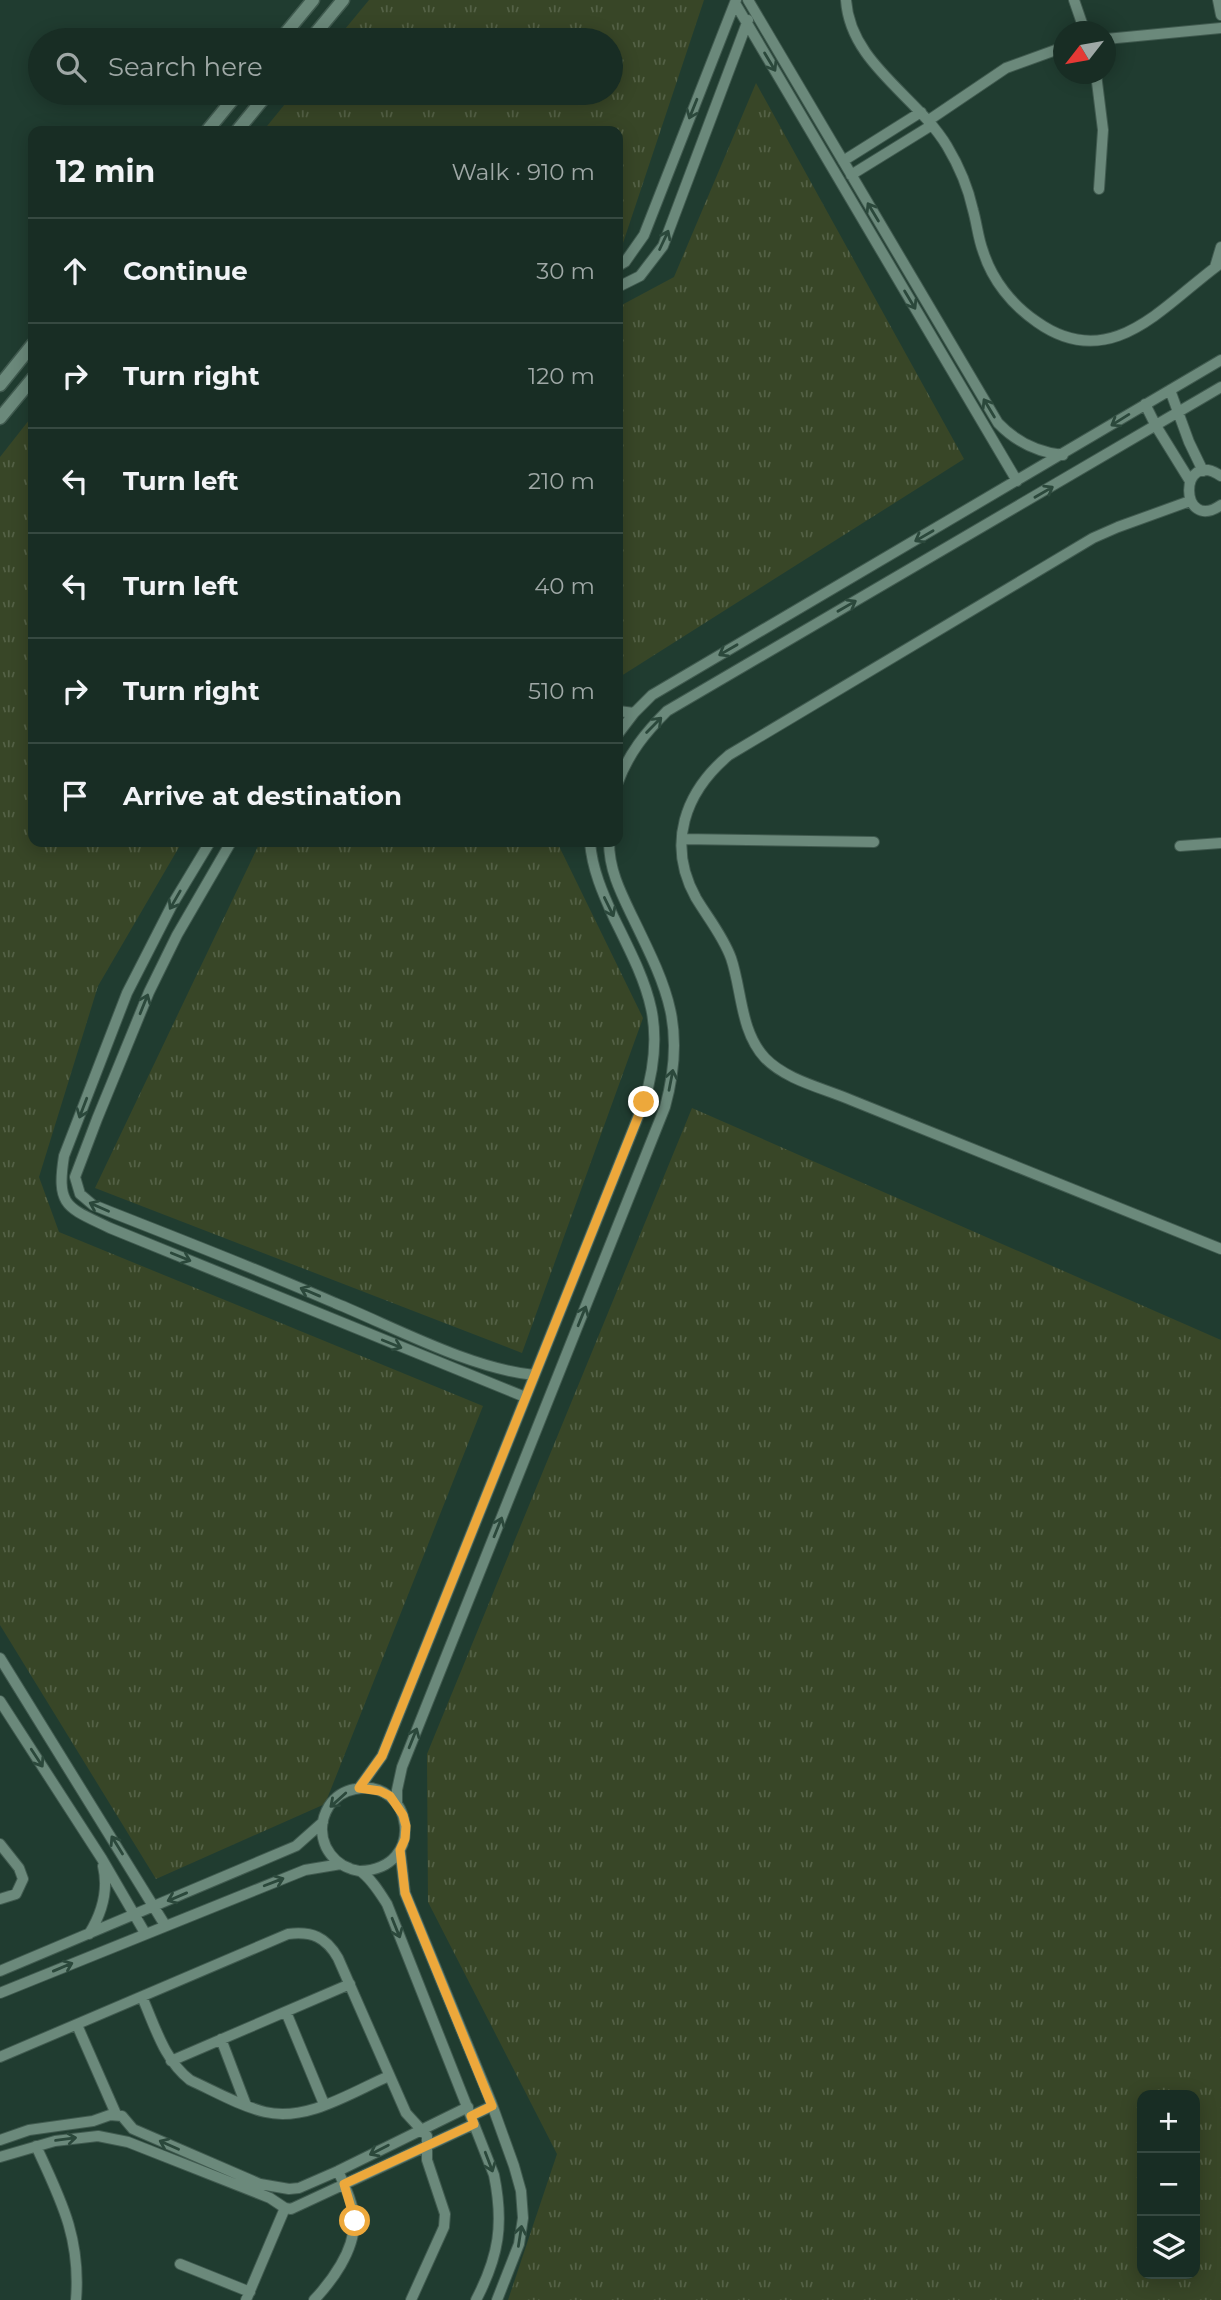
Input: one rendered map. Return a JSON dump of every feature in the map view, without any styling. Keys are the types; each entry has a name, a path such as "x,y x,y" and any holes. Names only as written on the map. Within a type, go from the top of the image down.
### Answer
{"street":[{"path":"290,28 313,0"},
{"path":"320,28 343,0"},
{"path":"846,0 850,23 862,49 928,119 959,166 971,201 983,253 992,272 1014,304 1047,330 1065,339 1082,341 1118,336 1149,320 1218,265 1221,247"},
{"path":"1074,0 1081,21"},
{"path":"1218,0 1221,15"},
{"path":"736,1 1017,481"},
{"path":"623,263 643,235 736,1"},
{"path":"623,284 640,275 663,246 747,23 752,2"},
{"path":"752,2 998,423 1028,446 1064,455"},
{"path":"1116,38 1221,28"},
{"path":"851,175 928,119 1006,68 1053,50"},
{"path":"1097,84 1103,130 1099,189"},
{"path":"211,126 228,105"},
{"path":"241,126 258,105"},
{"path":"843,161 928,119"},
{"path":"0,385 28,350"},
{"path":"623,727 652,695 1064,455 1221,360"},
{"path":"0,418 28,384"},
{"path":"623,769 644,734 667,711 1221,387"},
{"path":"1170,390 1203,471"},
{"path":"1145,404 1190,481"},
{"path":"1220,509 1201,509 1191,501 1188,491 1190,481 1198,473 1214,472 1221,476"},
{"path":"1191,501 1093,538 729,755 713,769 694,795 682,839 685,869 690,884 730,954 748,1029 758,1049 774,1065 793,1076 851,1100 1221,1249"},
{"path":"623,712 634,713"},
{"path":"682,839 874,842"},
{"path":"1180,846 1221,843"},
{"path":"207,847 172,905 127,993 64,1156 60,1180 63,1197 74,1210 110,1228 525,1397"},
{"path":"228,847 177,935 149,992 75,1177 80,1194 93,1205 293,1285 438,1347 499,1369 534,1375"},
{"path":"359,1788 382,1756 652,1078 655,1027 651,1002 643,978 603,894 590,847"},
{"path":"360,1871 383,1867 400,1850 405,1839 406,1826 397,1804 402,1767 665,1107 672,1080 674,1023 668,995 616,883 608,847"},
{"path":"0,1658 165,1924"},
{"path":"0,1701 102,1859 145,1933"},
{"path":"397,1804 380,1791 359,1788 340,1795 332,1802 323,1821 322,1831 328,1850 341,1864 360,1871 387,1904 494,2175 500,2224 493,2261 476,2300"},
{"path":"0,1971 296,1846 323,1821"},
{"path":"0,1844 19,1868 23,1879 16,1894 0,1899"},
{"path":"400,1850 405,1893 492,2106 521,2191 523,2218 519,2244 497,2300"},
{"path":"89,1934 103,1906 105,1890 102,1859"},
{"path":"0,1993 165,1924 305,1870 341,1864"},
{"path":"0,2057 288,1934 303,1932 318,1936 330,1945 350,1984 406,2113 427,2136 427,2160 445,2214 444,2227 411,2300"},
{"path":"171,2061 350,1984"},
{"path":"142,1997 171,2061 190,2080 265,2112 285,2115 306,2112 389,2076"},
{"path":"286,2011 324,2104"},
{"path":"77,2025 116,2114"},
{"path":"221,2039 246,2105"},
{"path":"0,2157 36,2146 97,2136 128,2142 270,2198 285,2208 295,2208 428,2146 471,2116 492,2106"},
{"path":"0,2140 29,2130 93,2121 116,2114 127,2119 133,2129 260,2185 279,2189 299,2188 421,2129 471,2116"},
{"path":"128,2142 133,2129"},
{"path":"36,2146 68,2216 78,2274 76,2300"},
{"path":"314,2300 336,2273 353,2236 355,2221 338,2171"},
{"path":"299,2188 306,2201"},
{"path":"180,2264 248,2296 285,2208"}],"green space":[{"path":"369,0 704,0 623,243 623,126 267,126 284,105 623,105 623,28 346,28"},
{"path":"756,83 964,459 623,675 623,304 674,277"},
{"path":"28,421 28,847 179,847 98,986 39,1177 59,1232 483,1406 325,1804 156,1879 0,1625 0,457"},
{"path":"258,847 559,847 643,1018 522,1353 95,1188"},
{"path":"692,1108 1221,1340 1221,2300 508,2300 557,2154 428,1902 427,1754"}],"route":[{"path":"355,2221 344,2184 474,2124 471,2116 492,2106 405,1893 400,1850 405,1839 403,1815 390,1796 370,1788 359,1788 382,1756 644,1102"}]}
